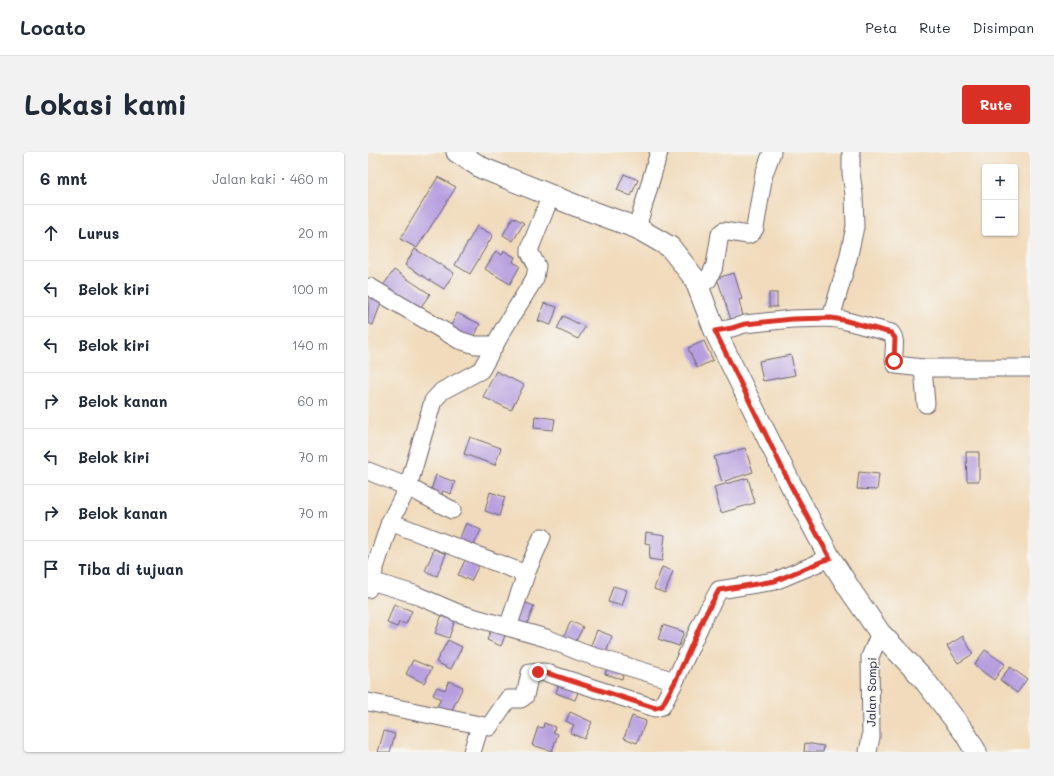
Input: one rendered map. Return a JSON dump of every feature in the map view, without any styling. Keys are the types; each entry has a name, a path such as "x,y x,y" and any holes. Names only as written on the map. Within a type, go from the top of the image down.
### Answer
{"main road":[{"path":"458,152 482,168 577,206 638,228 670,246 694,279 715,331 790,484 830,558 853,594 875,644 922,677 965,732 976,752"}],"street":[{"path":"638,228 659,152"},
{"path":"697,286 708,280 715,265 720,234 723,231 748,236 755,228 764,174 772,152"},
{"path":"831,318 848,259 855,227 851,152"},
{"path":"551,195 530,248 537,266 535,278 483,365 442,391 433,401 408,487 390,522 369,583 414,594 458,612 546,638 583,653 675,682"},
{"path":"370,287 459,340 475,345 494,345"},
{"path":"715,331 745,324 792,319 831,318 891,333 895,338 894,361 896,365 923,368 1030,368"},
{"path":"923,368 926,404"},
{"path":"368,471 408,487 452,510"},
{"path":"390,522 526,574"},
{"path":"508,627 526,574 542,536"},
{"path":"368,702 489,727 508,699 520,699 525,696 530,673 550,674 655,708 662,706 675,682 704,617 719,590 775,581 830,558"},
{"name":"Jalan Sompi","path":"868,752 871,737 875,644"},
{"path":"472,752 480,726"}],"building":[{"path":"624,174 638,180 631,196 617,190"},
{"path":"438,177 456,187 417,248 400,239"},
{"path":"513,217 524,223 513,241 503,235"},
{"path":"477,226 493,235 470,274 455,265"},
{"path":"415,249 454,273 444,289 405,265"},
{"path":"496,251 502,255 504,251 515,257 513,262 520,266 510,284 485,269"},
{"path":"394,270 430,294 418,311 382,287"},
{"path":"734,273 742,299 739,300 743,316 731,320 717,278"},
{"path":"769,293 777,293 777,307 769,307"},
{"path":"369,295 382,300 373,325 368,323"},
{"path":"544,303 557,307 551,325 538,321"},
{"path":"457,313 480,324 473,340 448,332"},
{"path":"563,316 585,327 578,339 557,329"},
{"path":"704,341 713,360 697,368 688,348"},
{"path":"791,355 795,375 763,381 759,361"},
{"path":"496,371 524,385 511,410 483,397"},
{"path":"535,416 555,419 553,430 534,428"},
{"path":"470,437 501,448 495,465 464,454"},
{"path":"745,448 753,472 722,482 714,457"},
{"path":"966,452 979,452 979,481 967,481"},
{"path":"859,472 879,474 877,490 857,489"},
{"path":"436,475 455,482 451,494 443,491 440,500 429,496"},
{"path":"748,478 755,503 721,513 714,487"},
{"path":"490,492 505,497 499,516 485,511"},
{"path":"466,523 481,530 471,551 457,545"},
{"path":"646,532 665,535 662,561 649,559 650,544 645,543"},
{"path":"434,549 446,554 437,576 425,571"},
{"path":"467,556 480,563 471,581 458,575"},
{"path":"662,567 673,571 665,593 654,589"},
{"path":"613,586 627,590 622,606 608,602"},
{"path":"521,601 534,606 525,629 511,623"},
{"path":"394,604 412,611 406,624 399,622 397,627 387,623"},
{"path":"442,615 455,620 449,638 435,633"},
{"path":"571,621 583,627 574,645 562,640"},
{"path":"663,625 684,632 679,646 658,639"},
{"path":"492,627 506,633 501,646 487,640"},
{"path":"597,630 612,636 605,656 589,650"},
{"path":"963,636 973,654 958,663 947,646"},
{"path":"448,640 462,647 451,669 436,662"},
{"path":"985,650 1005,664 994,680 974,665"},
{"path":"413,660 432,668 424,683 406,674"},
{"path":"609,663 625,668 622,679 605,674"},
{"path":"1010,667 1027,679 1017,693 1000,680"},
{"path":"560,680 580,687 575,700 556,693"},
{"path":"449,681 463,687 450,714 436,708 441,699 433,695 437,687 445,690"},
{"path":"570,712 592,722 584,739 570,733 574,725 566,721"},
{"path":"632,716 646,721 637,743 624,738"},
{"path":"544,723 555,727 553,732 558,734 552,751 532,745 538,727 543,728"},
{"path":"384,731 395,734 390,752 378,752"},
{"path":"805,743 824,746 823,752 804,752"}],"route":[{"path":"538,672 544,672 659,708 662,706 675,682 704,617 719,590 775,581 830,558 790,484 715,331 745,324 792,319 831,318 843,320 891,333 895,338 894,361"}]}
